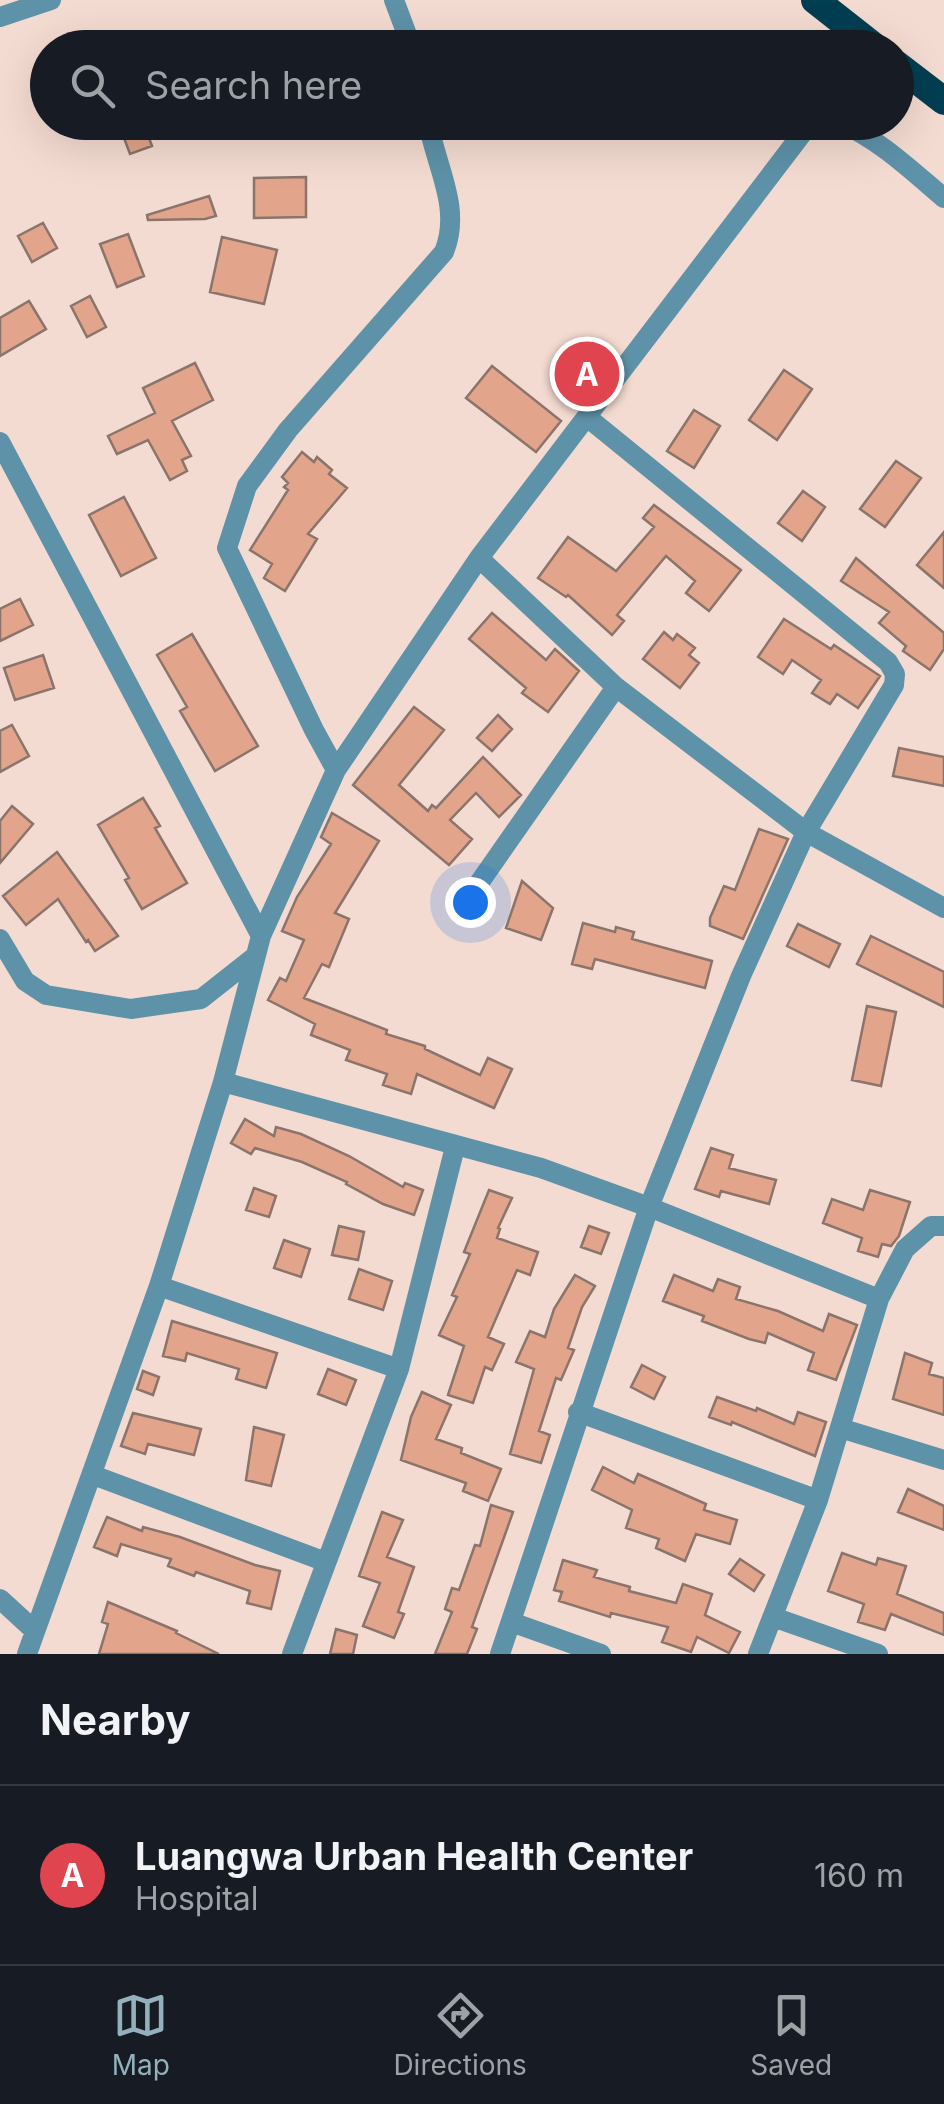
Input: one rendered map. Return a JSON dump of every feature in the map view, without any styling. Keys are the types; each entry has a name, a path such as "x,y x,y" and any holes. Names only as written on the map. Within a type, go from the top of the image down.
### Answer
{"highway":[{"path":"816,0 854,30"},
{"path":"914,78 944,101"}],"street":[{"path":"0,17 51,0"},
{"path":"394,0 405,30"},
{"path":"336,770 227,548 246,486 288,430 444,252 452,215 433,140"},
{"path":"27,1654 159,1286 223,1082 253,958 336,770 479,558 798,140"},
{"path":"870,140 944,198"},
{"path":"500,1654 649,1207 741,976 806,832 894,685 896,674 888,662 587,417"},
{"path":"0,442 261,936"},
{"path":"479,558 616,688 806,832 944,908"},
{"path":"477,886 616,688"},
{"path":"0,939 25,980 46,995 131,1009 201,999 253,958"},
{"path":"223,1082 541,1168 879,1299"},
{"path":"292,1654 399,1369 455,1146"},
{"path":"758,1654 818,1500 879,1299 905,1249 931,1226 944,1226"},
{"path":"159,1286 399,1369"},
{"path":"578,1412 818,1500"},
{"path":"840,1428 944,1460"},
{"path":"93,1475 326,1562"},
{"path":"0,1600 35,1631"},
{"path":"773,1617 878,1654"},
{"path":"511,1622 600,1654"}],"building":[{"path":"125,140 150,140 152,146 130,154"},
{"path":"306,177 306,217 254,218 254,178"},
{"path":"209,196 216,216 148,220 147,215"},
{"path":"43,223 57,248 32,262 18,236"},
{"path":"128,234 144,276 117,287 100,244"},
{"path":"222,237 277,250 264,304 210,292"},
{"path":"90,296 106,327 87,337 71,306"},
{"path":"29,301 46,329 0,356 0,318"},
{"path":"195,363 213,400 172,421 191,456 182,460 187,471 170,480 148,440 117,454 108,436 155,413 143,388"},
{"path":"492,366 561,421 536,452 466,398"},
{"path":"784,370 812,389 777,440 749,420"},
{"path":"694,410 720,426 694,468 667,451"},
{"path":"302,452 314,462 317,457 332,470 329,474 347,488 308,534 317,539 285,591 264,578 272,564 250,550 288,490 282,477"},
{"path":"896,461 921,478 885,527 860,509"},
{"path":"803,491 825,507 802,541 778,523"},
{"path":"124,497 156,558 121,576 89,515"},
{"path":"654,505 741,570 709,611 686,593 695,581 666,556 617,615 624,621 612,635 568,595 538,578 568,537 616,571 654,527 643,518"},
{"path":"944,532 944,588 917,565"},
{"path":"856,558 944,633 944,649 930,670 903,651 906,646 879,623 889,612 841,581"},
{"path":"20,599 33,625 0,641 0,609"},
{"path":"492,613 546,660 555,649 579,671 548,712 522,693 526,688 469,639"},
{"path":"784,619 831,649 834,645 880,676 858,708 837,694 830,704 812,693 821,680 792,660 783,674 758,657"},
{"path":"664,632 673,640 677,634 695,648 689,655 699,663 680,688 643,659"},
{"path":"192,634 258,746 215,771 180,711 187,707 157,655"},
{"path":"43,655 54,688 15,700 4,668"},
{"path":"414,707 444,730 399,785 428,811 432,805 436,808 483,757 521,795 499,817 476,793 450,820 472,839 449,865 353,785"},
{"path":"498,715 512,729 492,751 477,738"},
{"path":"12,725 29,756 0,772 0,731"},
{"path":"899,748 944,757 944,786 893,776"},
{"path":"143,798 160,826 155,828 187,883 142,909 98,825"},
{"path":"12,806 33,824 0,863 0,821"},
{"path":"332,813 379,841 335,913 349,919 329,967 322,964 304,998 387,1030 386,1034 425,1046 480,1075 488,1058 512,1069 494,1108 417,1074 411,1094 383,1085 387,1074 346,1060 350,1050 311,1035 315,1024 268,1000 280,978 286,981 304,940 282,931 297,897 331,844 321,837"},
{"path":"759,829 788,839 743,939 710,926 710,918 724,886 735,890"},
{"path":"57,852 118,936 95,951 58,899 26,925 3,896"},
{"path":"522,881 553,908 541,940 506,928"},
{"path":"583,923 615,932 616,927 634,932 632,939 712,961 705,988 595,959 592,969 572,964"},
{"path":"798,924 840,944 829,967 787,946"},
{"path":"871,936 944,972 944,1007 857,964"},
{"path":"867,1006 896,1012 881,1086 852,1080"},
{"path":"245,1119 274,1136 276,1127 301,1134 403,1187 405,1183 423,1190 414,1215 383,1204 302,1162 255,1148 251,1154 231,1143"},
{"path":"711,1148 733,1155 729,1168 776,1180 769,1204 721,1191 719,1197 695,1189"},
{"path":"254,1188 276,1196 269,1217 246,1210"},
{"path":"489,1190 512,1198 497,1238 538,1252 530,1275 517,1270 488,1337 504,1344 492,1370 485,1367 473,1403 448,1395 464,1346 439,1335 457,1297 452,1295 470,1254 464,1252"},
{"path":"870,1190 910,1202 899,1236 891,1246 882,1244 878,1257 858,1251 862,1238 823,1223 832,1199 863,1210"},
{"path":"339,1226 364,1232 358,1260 332,1255"},
{"path":"589,1226 609,1233 601,1254 581,1247"},
{"path":"284,1240 310,1249 301,1277 274,1268"},
{"path":"359,1269 392,1281 383,1310 349,1299"},
{"path":"575,1275 595,1286 582,1307 568,1348 574,1350 561,1380 556,1378 539,1431 550,1435 541,1463 510,1454 534,1369 516,1362 530,1331 545,1337 554,1309"},
{"path":"674,1275 713,1291 718,1279 740,1287 736,1299 778,1311 823,1331 829,1314 857,1325 836,1380 808,1370 814,1353 768,1333 765,1343 749,1339 663,1301"},
{"path":"172,1321 277,1353 266,1388 236,1379 239,1369 187,1353 185,1361 163,1356"},
{"path":"905,1353 932,1363 929,1374 944,1378 944,1415 893,1399"},
{"path":"642,1365 665,1377 654,1399 631,1387"},
{"path":"328,1369 356,1380 346,1405 318,1394"},
{"path":"143,1371 159,1377 153,1395 137,1389"},
{"path":"422,1392 451,1405 436,1439 501,1469 488,1501 463,1491 466,1483 401,1460 411,1417"},
{"path":"717,1397 794,1424 798,1412 826,1422 815,1456 732,1422 731,1425 709,1417"},
{"path":"133,1413 201,1429 194,1455 148,1444 145,1454 121,1446"},
{"path":"254,1427 284,1435 271,1486 246,1480"},
{"path":"603,1467 634,1483 638,1474 706,1504 704,1510 737,1520 730,1544 696,1534 685,1561 656,1548 659,1539 626,1528 632,1510 592,1490"},
{"path":"908,1489 944,1506 944,1530 898,1512"},
{"path":"491,1505 513,1512 472,1627 477,1629 467,1654 435,1654 452,1612 445,1609 452,1588 459,1590 475,1545 480,1546"},
{"path":"382,1512 403,1520 387,1557 414,1567 398,1612 404,1614 394,1638 363,1626 380,1583 359,1576"},
{"path":"107,1517 280,1571 271,1609 247,1603 250,1591 168,1566 171,1559 121,1544 117,1556 94,1547"},
{"path":"842,1553 876,1565 878,1558 906,1566 897,1594 944,1613 944,1635 891,1614 885,1630 858,1622 864,1604 828,1591"},
{"path":"740,1559 764,1575 754,1591 729,1574"},
{"path":"563,1560 597,1570 594,1577 630,1587 629,1591 676,1603 683,1584 712,1594 705,1615 740,1632 729,1653 697,1637 691,1652 662,1642 668,1627 611,1613 610,1617 559,1601 562,1592 554,1590"},
{"path":"108,1602 177,1631 219,1654 99,1654 108,1624 102,1622"},
{"path":"336,1629 357,1635 353,1654 330,1654"}],"place":[{"name":"Luangwa Urban Health Center","path":"587,374"}]}
